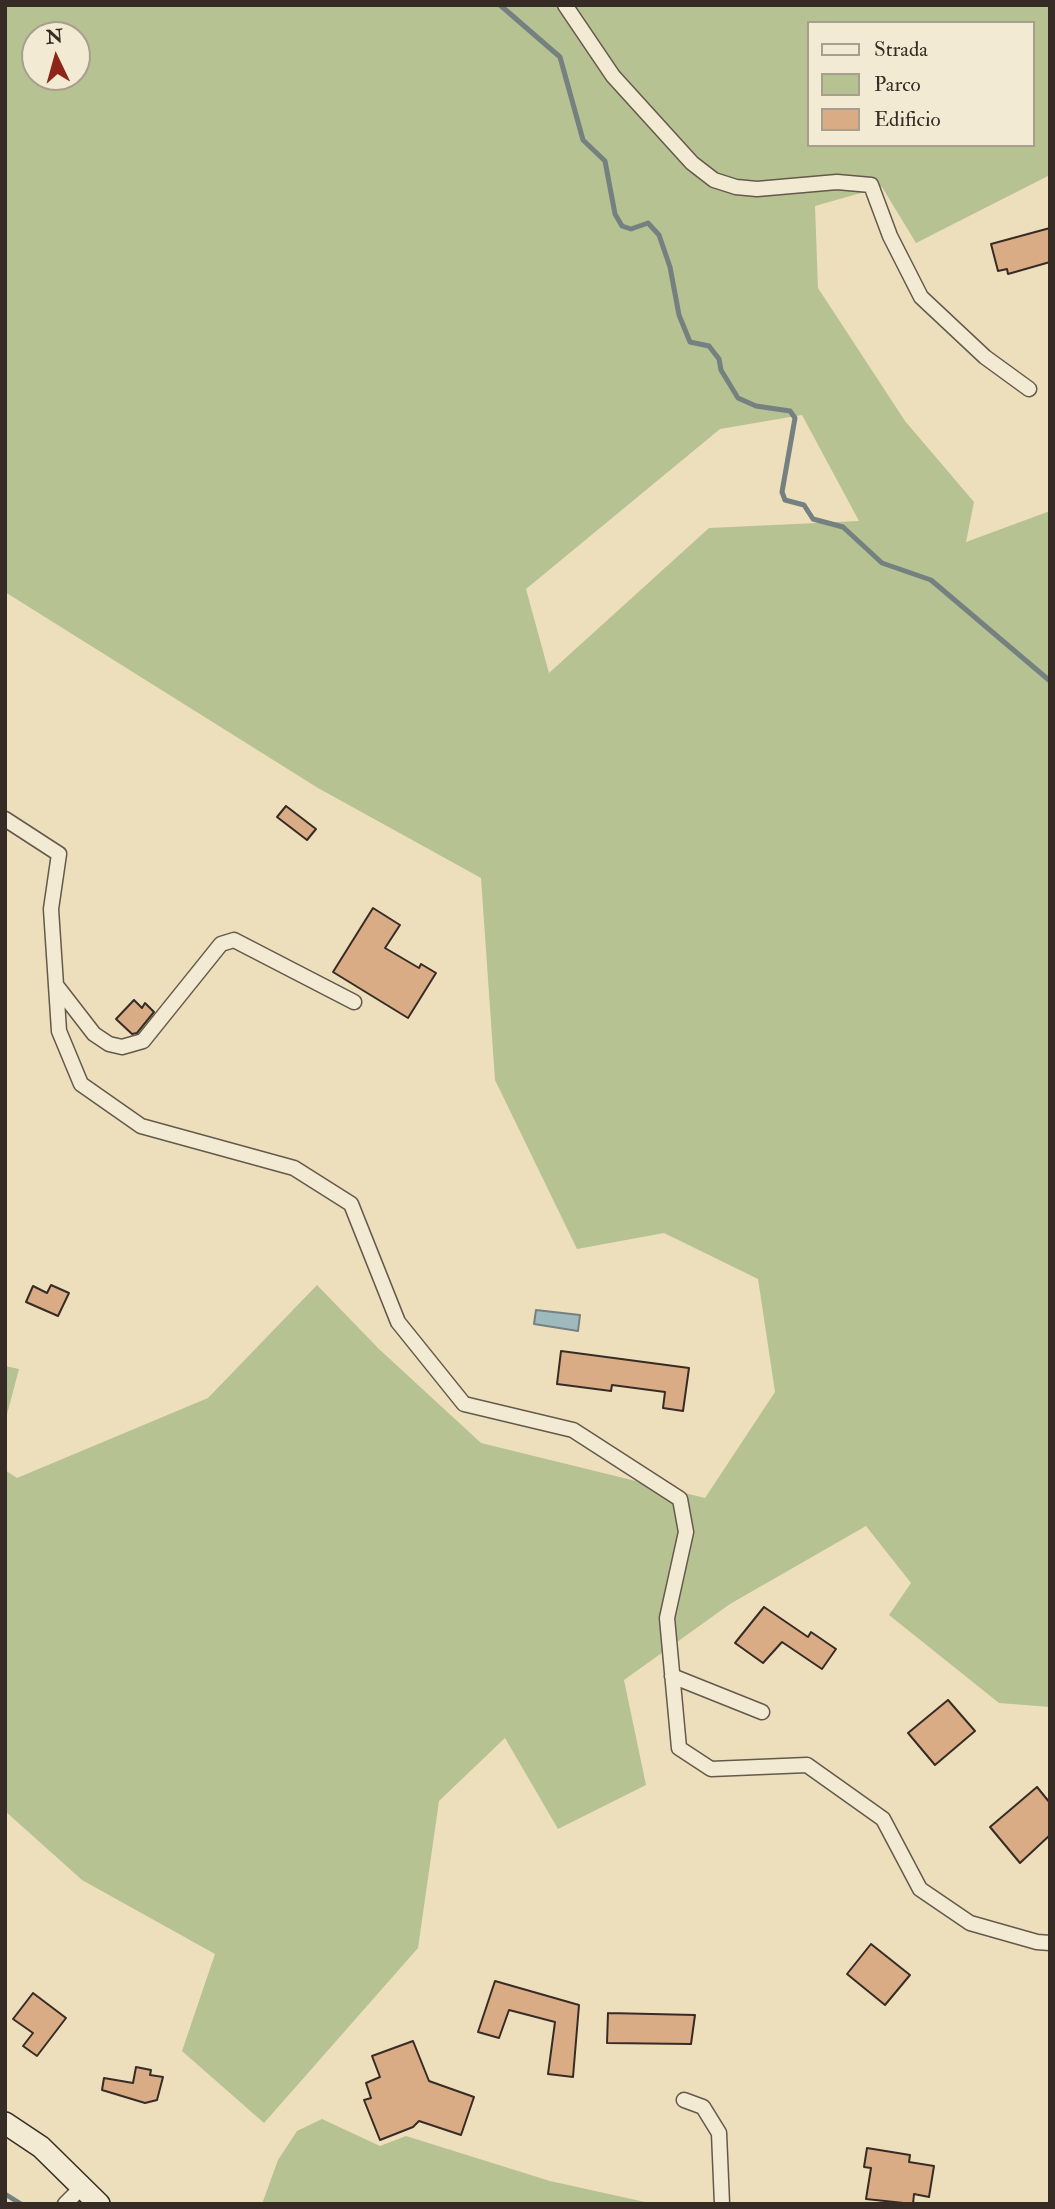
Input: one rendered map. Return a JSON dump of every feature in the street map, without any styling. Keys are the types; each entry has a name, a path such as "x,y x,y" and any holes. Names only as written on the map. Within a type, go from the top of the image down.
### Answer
{"main road":[{"path":"5,2123 41,2147 99,2204"}],"street":[{"path":"565,5 613,76 692,163 714,180 736,187 757,188 837,182 871,185 894,246 921,298 985,357 1029,390"},
{"path":"5,819 59,854 51,909 59,1031 81,1084 141,1126 295,1168 351,1204 398,1322 464,1404 573,1430 680,1499 686,1532 667,1618 678,1748 711,1769 807,1765 883,1819 920,1889 970,1923 1037,1942 1050,1943"},
{"path":"55,984 93,1034 109,1044 122,1047 143,1041 221,944 234,940 354,1002"},
{"path":"672,1676 762,1712"},
{"path":"684,2099 703,2107 719,2133 722,2204"},
{"path":"65,2204 83,2186"}],"green space":[{"path":"5,5 1050,5 1050,175 916,243 882,187 815,206 818,288 905,421 974,502 966,542 1050,511 1050,1707 999,1703 889,1615 911,1583 866,1526 730,1604 624,1680 646,1785 558,1829 505,1738 439,1801 418,1948 264,2123 182,2051 215,1954 82,1880 5,1811 5,1470 17,1478 208,1398 317,1285 379,1349 481,1443 705,1498 775,1392 758,1279 664,1233 577,1249 495,1080 481,878 318,788 5,592","holes":["802,415 859,521 709,528 549,673 526,589 720,429"]},
{"path":"5,1366 19,1369 6,1418 5,1418"},
{"path":"322,2119 380,2146 406,2136 550,2181 654,2204 262,2204 278,2160 297,2131"}],"water":[{"path":"536,1310 580,1315 578,1331 534,1324"}],"building":[{"path":"1050,228 1050,262 1008,274 1007,269 998,271 991,244"},
{"path":"286,806 316,829 307,840 277,817"},
{"path":"373,908 400,925 385,948 419,968 421,964 436,973 408,1018 333,972"},
{"path":"134,1000 142,1008 145,1003 154,1012 137,1033 132,1034 116,1019"},
{"path":"51,1285 69,1293 58,1316 26,1302 33,1286 47,1293"},
{"path":"561,1351 689,1368 683,1411 663,1408 665,1392 612,1385 611,1391 557,1384"},
{"path":"764,1607 808,1637 811,1632 836,1649 822,1669 782,1642 763,1663 735,1643"},
{"path":"948,1700 975,1731 935,1765 908,1733"},
{"path":"1037,1787 1050,1803 1050,1835 1020,1863 990,1827"},
{"path":"871,1944 910,1975 885,2005 847,1974"},
{"path":"495,1981 579,2005 573,2077 548,2074 555,2022 509,2010 499,2038 478,2032"},
{"path":"33,1993 66,2018 37,2056 23,2046 33,2033 13,2019"},
{"path":"608,2013 695,2015 691,2044 607,2043"},
{"path":"413,2041 429,2081 474,2097 461,2135 419,2121 413,2127 380,2140 364,2100 371,2098 366,2083 380,2077 372,2056"},
{"path":"136,2067 151,2070 150,2075 163,2077 157,2100 145,2103 102,2090 104,2078 133,2083"},
{"path":"867,2148 910,2155 909,2162 934,2166 929,2197 914,2194 913,2204 866,2199 871,2168 864,2167"}],"waterway":[{"path":"500,5 560,57 583,140 605,161 615,214 622,226 631,229 648,223 659,235 670,267 679,315 690,342 709,346 719,359 721,370 738,398 756,406 790,411 795,418 782,492 785,500 804,505 813,519 843,527 882,563 931,580 1050,681"},
{"path":"5,2194 21,2204"}]}
